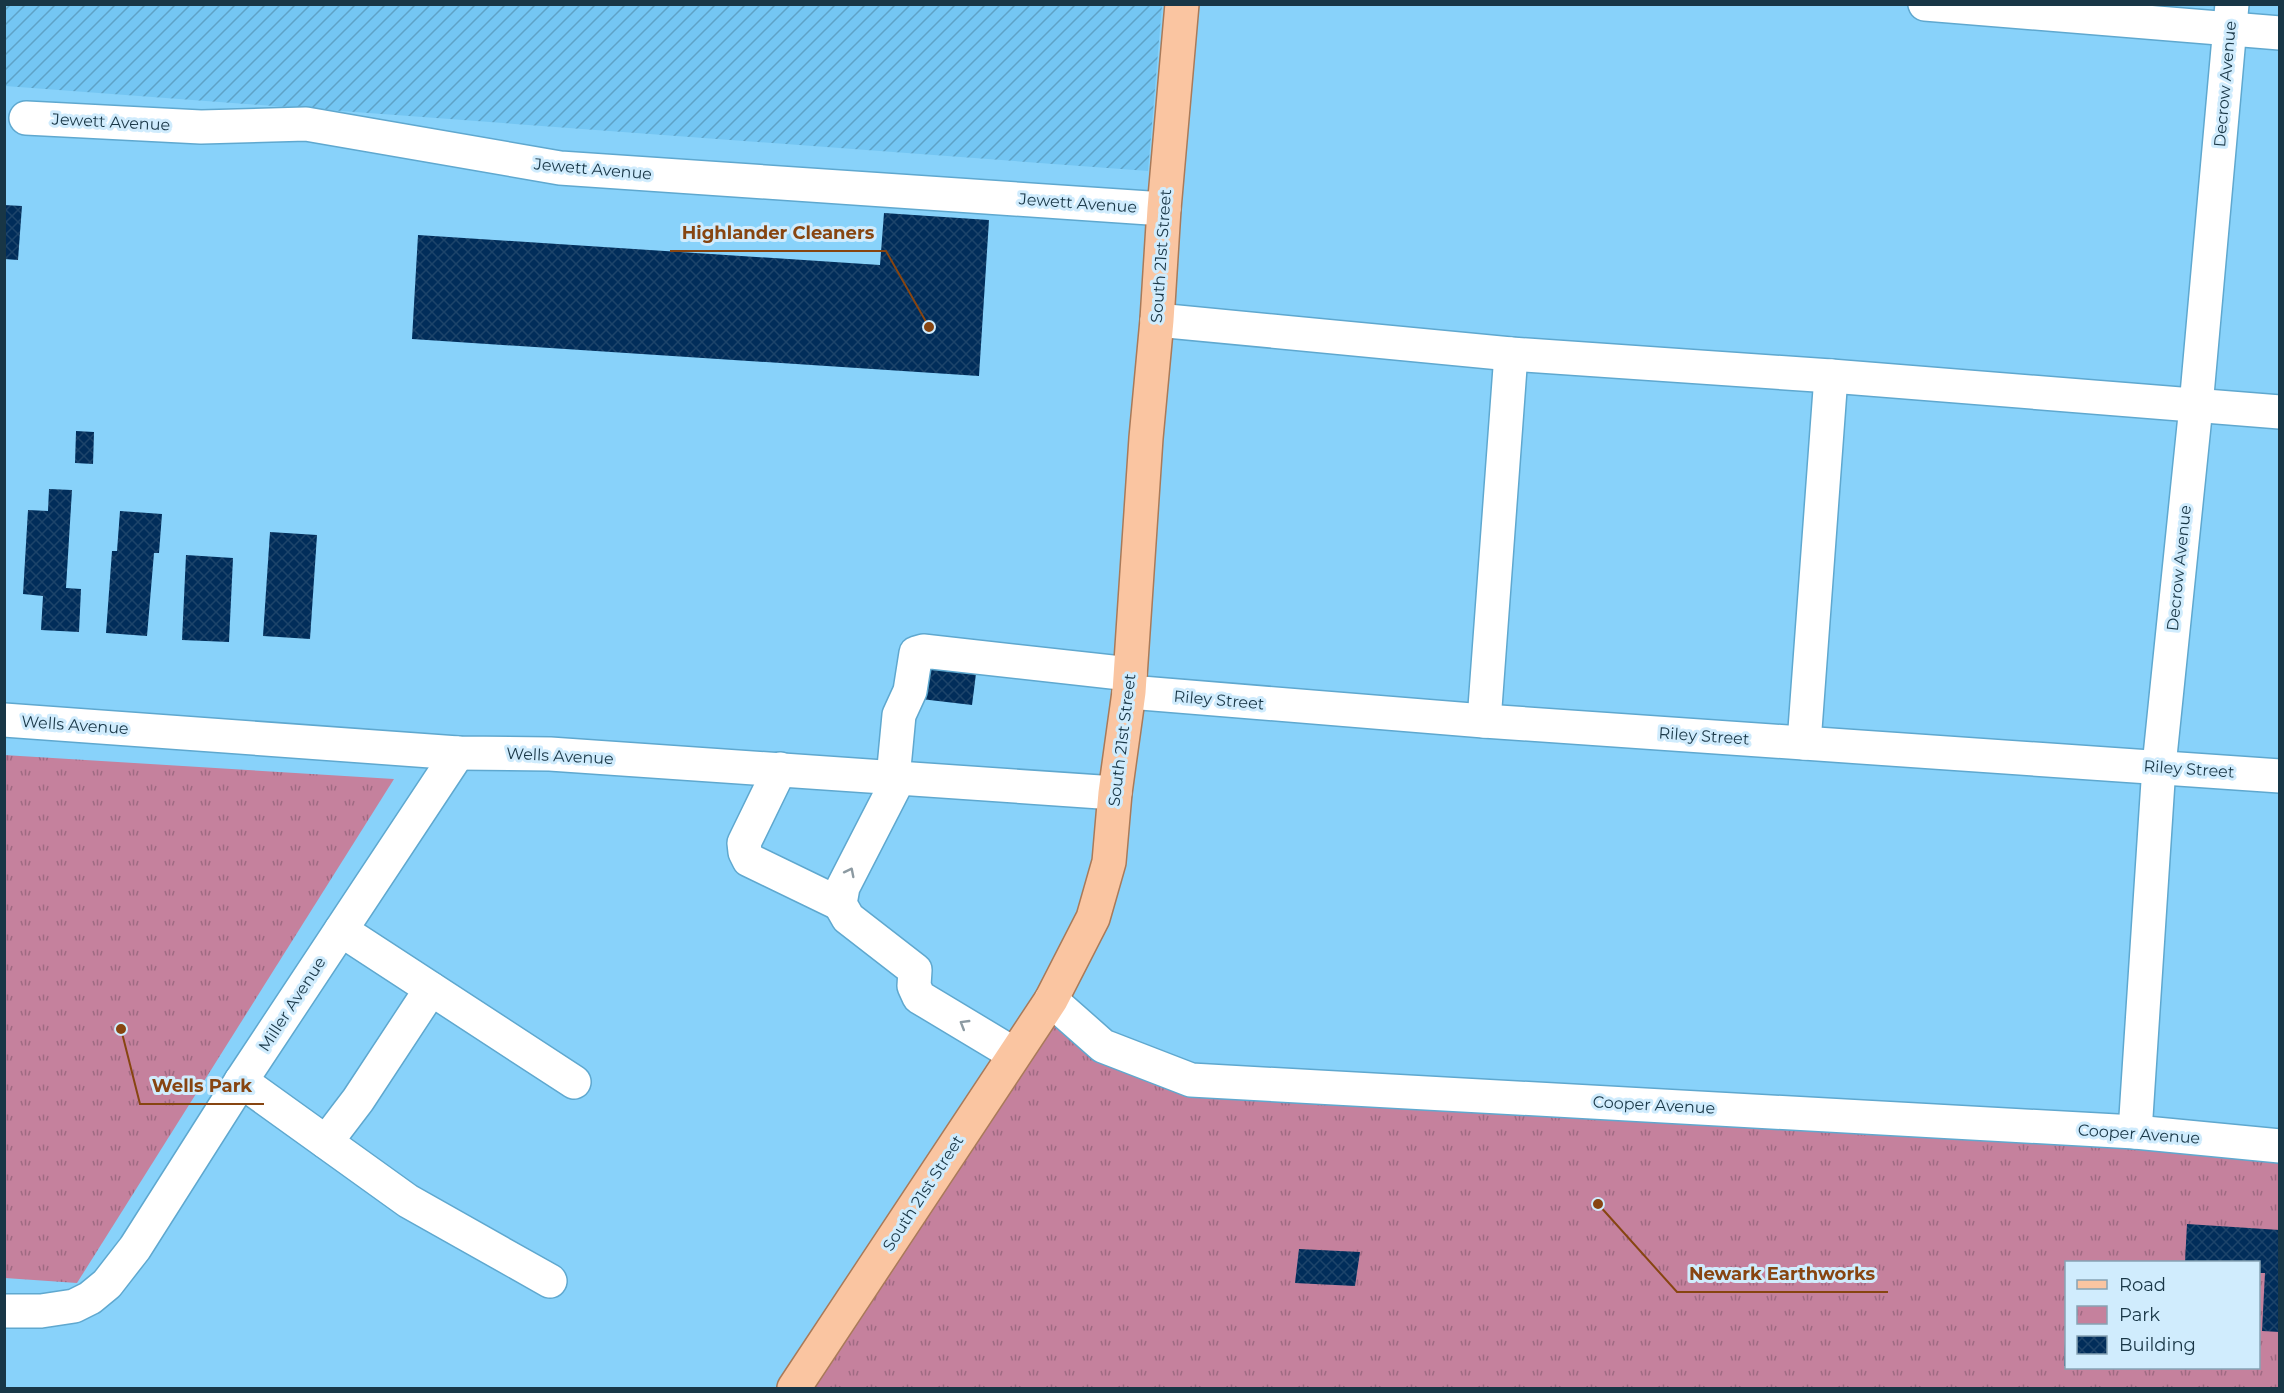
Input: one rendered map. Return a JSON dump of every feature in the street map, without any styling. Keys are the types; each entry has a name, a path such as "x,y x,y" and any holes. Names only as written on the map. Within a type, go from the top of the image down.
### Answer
{"main road":[{"name":"South 21st Street","path":"794,1389 1051,1000 1093,918 1109,862 1129,683 1146,438 1182,4"}],"street":[{"path":"1925,4 2231,17 2280,33"},
{"name":"Decrow Avenue","path":"2135,1132 2159,766 2196,406 2231,17"},
{"name":"Jewett Avenue","path":"26,118 201,127 306,124 560,168 1164,209"},
{"path":"1157,320 1511,354 1831,376 2280,412"},
{"path":"1484,721 1511,354"},
{"path":"1804,743 1831,376"},
{"name":"Riley Street","path":"896,778 899,715 910,690 916,653 923,651 1129,683 1484,721 2280,776"},
{"name":"Wells Avenue","path":"4,720 458,753 550,754 1115,793"},
{"name":"Miller Avenue","path":"4,1311 41,1311 75,1306 90,1298 107,1284 135,1248 241,1081 458,753"},
{"path":"780,770 744,843 745,852 750,860 840,904 848,918 915,970 914,986 919,997 1014,1054"},
{"path":"840,904 843,887 896,778"},
{"path":"341,930 574,1082"},
{"path":"326,1142 358,1100 431,989"},
{"name":"Cooper Avenue","path":"1051,1000 1103,1046 1191,1080 2135,1132 2280,1146"},
{"path":"241,1081 408,1201 550,1281"}],"shaded area":[{"path":"4,5 1162,5 1148,171 5,86"}],"green space":[{"path":"4,755 394,779 77,1283 5,1278"},
{"path":"1051,1000 1143,1061 2279,1146 2279,1388 797,1388"}],"building":[{"path":"4,205 22,206 18,260 4,259"},
{"path":"884,213 989,220 979,376 412,339 418,235 880,265"},
{"path":"76,431 94,432 93,464 75,463"},
{"path":"49,489 72,490 66,588 81,589 79,632 41,630 43,596 23,594 28,510 48,511"},
{"path":"120,511 162,514 159,553 154,553 147,636 106,633 112,551 117,551"},
{"path":"270,532 317,535 310,639 263,636"},
{"path":"186,555 233,558 229,642 182,640"},
{"path":"926,660 977,666 972,705 921,699"},
{"path":"2187,1224 2280,1230 2280,1332 2262,1331 2265,1273 2260,1273 2260,1261 2185,1261"},
{"path":"1299,1249 1360,1252 1355,1286 1295,1283"}],"place":[{"name":"Highlander Cleaners","path":"929,327"},
{"name":"Wells Park","path":"121,1029"},
{"name":"Newark Earthworks","path":"1598,1204"}]}
